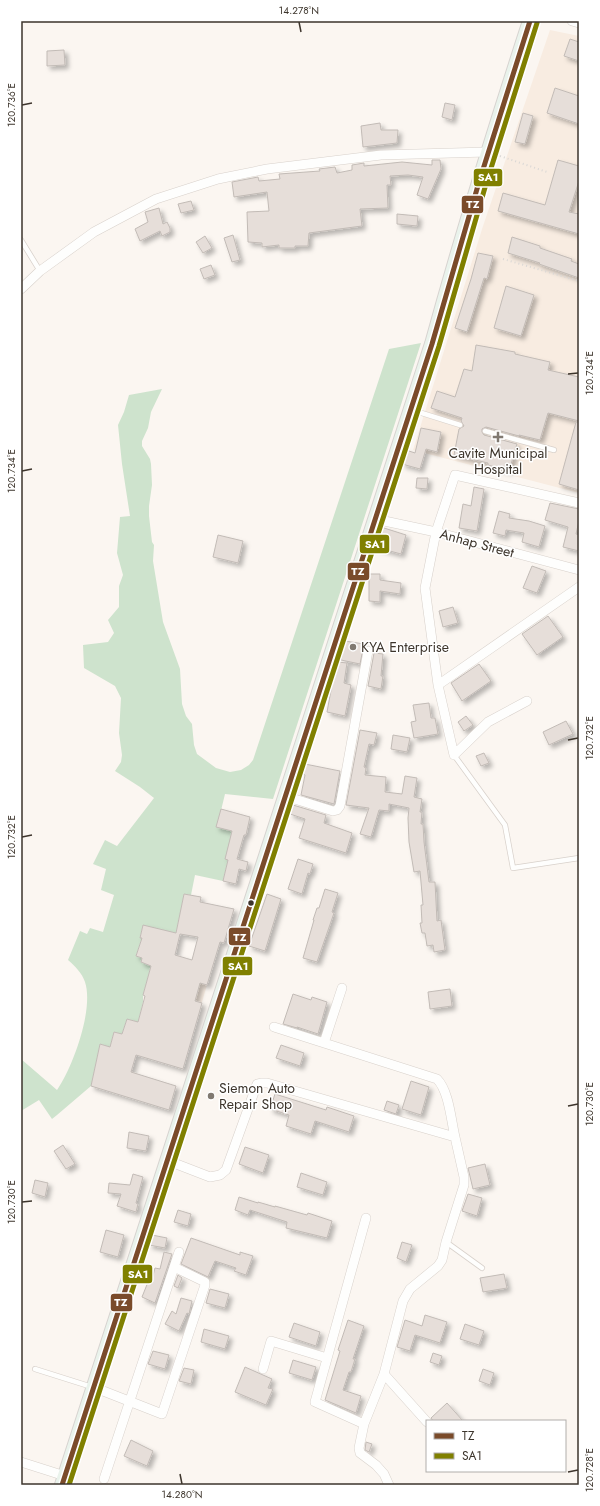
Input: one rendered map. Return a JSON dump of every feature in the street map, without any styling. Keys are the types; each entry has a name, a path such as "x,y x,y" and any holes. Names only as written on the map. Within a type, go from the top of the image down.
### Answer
{"main road":[{"path":"63,1481 432,344 462,236 493,154 530,21"}],"street":[{"path":"572,21 579,23"},
{"path":"21,289 40,271 94,232 156,198 218,179 267,169 381,155 493,154"},
{"path":"454,755 438,685 425,588 436,532 455,475 579,503"},
{"name":"Anhap Street","path":"375,519 436,532 579,570"},
{"path":"438,685 579,587"},
{"path":"285,796 333,811 337,810 340,806 368,651"},
{"path":"454,755 488,722 527,701"},
{"path":"324,1043 342,988"},
{"path":"274,1027 437,1079 442,1084 445,1092 464,1177 464,1185 446,1242 442,1260 438,1266 410,1289 403,1301 384,1374 364,1424 359,1448 360,1453 376,1465 384,1474 389,1485"},
{"path":"166,1160 210,1177 220,1175 226,1170 257,1084 261,1083 267,1083 454,1137"},
{"path":"364,1424 315,1402 366,1218"},
{"path":"104,1479 179,1252"},
{"path":"93,1388 162,1414 205,1288 205,1282 174,1267"},
{"path":"263,1369 271,1341 327,1358"},
{"path":"384,1374 426,1421"},
{"path":"21,1462 63,1481"}],"lane":[{"path":"21,240 40,271"},
{"path":"410,410 460,425"},
{"path":"485,431 554,450"},
{"path":"454,755 505,825 513,868 579,858"},
{"path":"446,1242 482,1268"},
{"path":"35,1369 93,1388"}],"path":[{"path":"493,154 547,172"},
{"path":"503,259 579,281"}],"shaded area":[{"path":"550,30 579,36 579,493 413,450 483,226"},
{"path":"181,977 207,985 200,1009 174,1001"}],"green space":[{"path":"421,343 273,799 225,794 217,827 233,831 225,859 228,860 223,881 195,875 191,895 184,894 176,933 143,926 140,937 142,938 136,956 142,958 141,962 151,966 143,995 143,1002 138,1022 127,1019 122,1034 114,1032 110,1047 100,1044 91,1086 52,1119 39,1100 21,1111 21,1059 57,1090 69,1067 80,1038 87,1007 87,993 82,976 76,967 68,960 80,931 87,934 90,928 103,932 114,895 101,890 106,869 93,864 105,840 117,846 154,798 115,771 121,762 122,755 119,733 121,698 115,686 84,668 83,645 108,642 114,633 108,620 119,607 119,586 123,575 117,553 120,517 130,516 118,425 129,395 162,389 151,412 148,428 142,441 142,446 150,459 151,464 152,485 149,516 152,542 154,545 153,561 163,622 180,669 182,704 186,716 192,724 194,745 197,754 216,768 230,772 241,770 249,765 253,760 389,349"}],"building":[{"path":"570,39 579,42 579,61 564,56"},
{"path":"64,50 65,65 47,66 47,51"},
{"path":"555,88 579,96 579,124 547,113"},
{"path":"445,103 455,105 452,120 442,117"},
{"path":"523,113 533,116 525,144 515,142"},
{"path":"380,123 381,130 398,130 397,143 363,147 361,126"},
{"path":"432,160 440,160 441,169 428,199 417,195 423,177 408,175 390,176 391,185 387,185 388,208 360,209 362,226 309,233 308,246 295,246 295,248 279,248 279,245 262,247 262,243 248,242 247,212 269,211 267,192 234,197 232,182 258,177 259,181 280,179 279,174 320,171 319,169 335,167 337,173 352,170 352,165 364,163 364,166 402,162 432,165"},
{"path":"558,160 579,166 579,181 569,212 579,214 579,234 498,211 503,193 545,205"},
{"path":"191,201 194,210 181,213 178,204"},
{"path":"159,208 163,224 167,222 170,232 162,236 160,231 140,241 135,229 148,222 145,212"},
{"path":"397,214 418,216 417,226 397,224"},
{"path":"233,235 240,260 232,262 224,238"},
{"path":"205,236 212,248 203,253 196,242"},
{"path":"512,237 572,259 571,261 579,264 579,278 508,253"},
{"path":"478,253 493,256 487,279 484,278 467,332 455,328"},
{"path":"211,265 215,275 204,279 200,269"},
{"path":"506,286 534,295 521,336 494,328"},
{"path":"476,345 515,352 515,354 550,362 548,370 579,377 579,421 548,413 540,440 486,427 482,429 484,435 517,444 509,471 488,465 488,463 454,455 459,429 464,426 461,421 462,418 431,408 437,391 455,397 464,369 472,371"},
{"path":"576,422 579,422 579,490 559,484"},
{"path":"421,428 441,432 437,452 426,449 420,469 402,464 406,450 415,453"},
{"path":"417,478 428,478 427,489 416,488"},
{"path":"474,487 484,489 477,531 459,528 463,504 471,506"},
{"path":"550,503 579,509 579,521 576,534 579,535 579,551 563,547 568,527 545,520"},
{"path":"499,511 510,514 509,518 529,521 545,526 539,547 522,542 524,533 506,530 505,536 493,533"},
{"path":"381,527 406,535 401,554 375,547"},
{"path":"218,535 243,541 238,563 213,557"},
{"path":"532,566 546,571 537,593 523,588"},
{"path":"369,574 380,574 380,580 401,583 400,594 380,591 380,602 369,601"},
{"path":"453,607 458,623 443,627 439,611"},
{"path":"548,616 563,637 537,655 522,634"},
{"path":"345,641 364,644 360,664 341,660"},
{"path":"374,653 383,654 381,676 383,676 381,689 368,686"},
{"path":"338,662 347,663 344,683 351,685 345,716 327,712 334,674"},
{"path":"479,664 491,681 462,701 451,683"},
{"path":"429,703 431,718 435,718 438,734 414,738 411,722 416,721 413,705"},
{"path":"466,716 473,725 464,731 458,722"},
{"path":"566,721 573,734 549,745 543,732"},
{"path":"360,730 377,733 374,745 369,744 364,767 366,768 365,775 386,777 385,792 402,794 405,776 417,778 414,797 422,799 420,812 422,812 421,824 423,824 429,882 435,882 437,921 441,920 445,950 434,952 433,945 427,946 425,933 422,933 420,923 422,923 421,905 423,905 420,871 414,872 409,842 409,808 389,804 389,811 379,810 371,837 360,834 369,808 346,805"},
{"path":"393,735 410,738 407,752 391,749"},
{"path":"484,753 489,763 481,766 476,756"},
{"path":"305,764 340,771 334,804 301,795 305,775 303,774"},
{"path":"293,805 326,815 324,823 352,833 346,853 299,838 305,819 290,814"},
{"path":"221,809 250,817 246,835 244,835 237,859 248,862 246,871 239,869 236,884 223,881 228,860 225,859 232,831 216,827"},
{"path":"298,859 313,864 310,874 308,873 302,894 288,889"},
{"path":"325,889 338,893 332,912 334,913 317,962 303,958 313,920 317,908 319,908"},
{"path":"184,894 201,897 200,902 234,909 224,943 220,942 207,985 200,983 195,1001 202,1003 183,1069 136,1055 131,1072 176,1086 169,1110 91,1086 100,1044 110,1047 114,1032 122,1034 127,1019 138,1022 145,996 143,995 151,966 141,962 142,958 136,956 142,938 140,938 143,925 176,933","holes":["180,934 198,937 192,960 175,955"]},
{"path":"267,894 281,899 265,951 249,946"},
{"path":"450,989 452,1006 430,1009 428,992"},
{"path":"293,994 311,1000 312,997 327,1002 318,1034 283,1024"},
{"path":"281,1045 304,1053 300,1066 276,1058"},
{"path":"411,1081 429,1087 421,1115 402,1109"},
{"path":"275,1094 326,1110 327,1107 354,1116 349,1132 315,1121 311,1134 286,1126 289,1115 270,1109"},
{"path":"387,1101 399,1105 396,1114 384,1110"},
{"path":"129,1132 149,1136 146,1151 127,1148"},
{"path":"63,1145 75,1164 66,1169 54,1151"},
{"path":"245,1147 269,1155 263,1173 239,1164"},
{"path":"485,1164 490,1185 473,1189 468,1168"},
{"path":"301,1173 327,1182 323,1195 297,1187"},
{"path":"133,1174 143,1177 136,1203 138,1204 136,1212 117,1206 121,1194 108,1193 109,1183 130,1185"},
{"path":"35,1180 48,1183 45,1197 32,1193"},
{"path":"468,1194 482,1198 477,1216 462,1211"},
{"path":"239,1197 307,1215 308,1213 332,1221 327,1238 286,1228 287,1222 250,1210 248,1215 235,1210"},
{"path":"178,1210 191,1214 188,1226 174,1222"},
{"path":"106,1230 124,1235 118,1257 100,1252"},
{"path":"152,1235 167,1238 165,1248 149,1245"},
{"path":"191,1238 240,1255 240,1252 253,1256 246,1275 234,1271 236,1268 215,1261 208,1277 181,1264"},
{"path":"402,1242 412,1245 406,1262 397,1258"},
{"path":"164,1252 172,1254 155,1303 142,1297 148,1282 151,1283 155,1268 160,1269"},
{"path":"504,1274 507,1288 483,1292 480,1278"},
{"path":"178,1275 182,1278 178,1288 174,1286"},
{"path":"210,1289 229,1294 225,1308 206,1303"},
{"path":"181,1298 192,1301 189,1314 187,1313 179,1331 165,1324 172,1311 176,1314"},
{"path":"425,1315 447,1322 440,1343 415,1335 410,1351 397,1347 405,1320 422,1326"},
{"path":"348,1320 364,1326 353,1359 355,1359 351,1372 349,1372 343,1390 361,1396 356,1413 325,1400 340,1351 338,1350"},
{"path":"294,1323 320,1332 316,1346 289,1337"},
{"path":"465,1324 484,1331 479,1345 460,1339"},
{"path":"204,1329 229,1336 225,1349 201,1342"},
{"path":"153,1351 169,1355 165,1369 148,1364"},
{"path":"433,1353 442,1356 439,1365 430,1362"},
{"path":"293,1360 316,1367 312,1380 289,1373"},
{"path":"245,1367 272,1379 268,1388 273,1389 266,1405 235,1392"},
{"path":"184,1368 194,1370 191,1384 179,1381"},
{"path":"483,1369 494,1373 490,1385 479,1381"},
{"path":"447,1403 462,1420 432,1420 431,1418"},
{"path":"131,1440 153,1451 147,1466 124,1456"},
{"path":"366,1442 372,1444 369,1452 365,1450"}],"transit line":[{"name":"TZ","path":"62,1485 432,344 479,182 530,21"},
{"name":"SA1","path":"69,1485 439,346 486,184 537,23"}],"place":[{"name":"Cavite Municipal Hospital","path":"498,437"},
{"name":"KYA Enterprise","path":"353,647"},
{"name":"Siemon Auto Repair Shop","path":"211,1096"}]}
